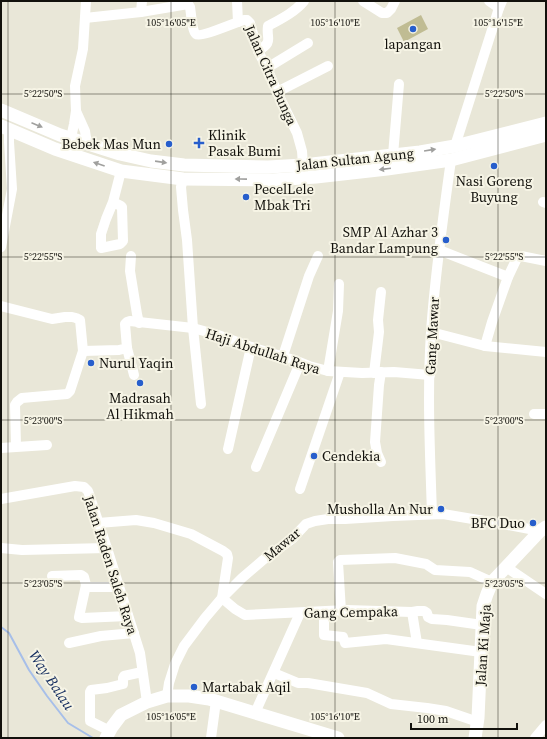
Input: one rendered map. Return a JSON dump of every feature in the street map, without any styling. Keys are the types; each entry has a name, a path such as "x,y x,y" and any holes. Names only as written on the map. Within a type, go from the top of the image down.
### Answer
{"main road":[{"name":"Jalan Sultan Agung","path":"1,110 66,137 87,144 120,154 184,166 268,167 303,165 393,155 455,146 492,143 546,135"},
{"name":"Jalan Sultan Agung","path":"5,128 55,149 121,171 183,179 280,179 365,171 451,160 546,123"},
{"path":"55,149 66,137"},
{"name":"Jalan Ki Maja","path":"475,738 478,722 482,626 487,594 492,582 543,529"},
{"path":"109,732 121,715 147,702 167,696 189,696 216,701 255,713 310,734 338,738"}],"street":[{"path":"66,137 74,124 76,111 75,86 84,49 86,1"},
{"path":"85,18 141,12 142,1"},
{"path":"237,1 238,22"},
{"path":"258,51 266,46 268,42 268,26 299,7 304,1"},
{"path":"363,1 382,13 387,13 395,1"},
{"path":"455,146 500,4 489,1"},
{"name":"Jalan Citra Bunga","path":"141,12 188,4 190,7 194,31 199,36 247,20 250,23 258,51 297,133 302,151 303,165"},
{"path":"267,68 308,43"},
{"path":"277,92 328,66"},
{"path":"393,155 398,84"},
{"path":"76,111 86,131 87,144"},
{"path":"1,247 6,197 12,190 9,142 5,128"},
{"name":"Gang Mawar","path":"432,514 429,411 431,332 439,250 451,160"},
{"path":"113,202 121,171"},
{"path":"183,179 181,187 201,404"},
{"path":"439,250 508,277"},
{"path":"131,256 130,271 139,323 130,321 125,324 127,348 134,375"},
{"path":"283,356 309,276 318,256"},
{"path":"486,346 492,322 508,277 517,258 521,256 546,261"},
{"path":"328,371 338,311 339,284"},
{"path":"381,292 378,332 378,385 376,420 377,453 381,462"},
{"path":"1,306 52,319 72,316 80,320 83,351 70,391 67,394 22,398 17,402 15,405 16,446"},
{"name":"Haji Abdullah Raya","path":"139,323 193,328 328,371 362,373 394,372 430,375"},
{"path":"431,332 486,346 546,352"},
{"path":"228,449 251,347"},
{"path":"83,351 119,350 127,348"},
{"path":"256,467 300,363"},
{"path":"300,490 340,372"},
{"path":"534,414 546,414"},
{"path":"1,448 47,445"},
{"name":"Jalan Raden Saleh Raya","path":"1,499 75,486 84,487 88,491 140,653 147,702"},
{"name":"Mawar","path":"167,696 169,683 175,664 184,646 205,618 222,598 263,560 292,539 306,524 328,519 443,514 543,529"},
{"path":"98,523 136,520 154,523 191,534 223,551 227,554 228,558 222,598"},
{"path":"1,548 22,550 107,548"},
{"path":"341,611 338,562 340,560 395,558 426,564 435,570 470,572 492,582"},
{"path":"506,567 546,594"},
{"path":"52,576 81,575 84,577 86,585 79,617 128,616"},
{"path":"86,585 89,587 119,587"},
{"name":"Gang Cempaka","path":"222,598 245,615 341,611 424,612 427,613 428,617 432,619 443,619 482,626"},
{"path":"324,612 324,635 343,637 345,642 386,639 481,652"},
{"path":"412,612 417,643"},
{"path":"255,713 300,613"},
{"path":"69,642 101,636 134,633"},
{"path":"109,732 90,721 91,690 123,684 124,676 142,672"},
{"path":"274,673 298,683 308,683 367,693 392,704 446,711 478,722"},
{"path":"211,738 216,701"},
{"path":"536,738 546,727"}],"shaded area":[{"name":"lapangan","path":"421,15 428,29 404,42 397,28"}],"waterway":[{"name":"Way Balau","path":"1,627 9,633 29,670 68,723 93,738"}],"place":[{"name":"lapangan","path":"413,29"},
{"name":"Klinik Pasak Bumi","path":"199,143"},
{"name":"Bebek Mas Mun","path":"169,144"},
{"name":"Nasi Goreng Buyung","path":"494,166"},
{"name":"PecelLele Mbak Tri","path":"246,197"},
{"name":"SMP Al Azhar 3 Bandar Lampung","path":"446,240"},
{"name":"Nurul Yaqin","path":"91,363"},
{"name":"Madrasah Al Hikmah","path":"140,383"},
{"name":"Cendekia","path":"314,456"},
{"name":"Musholla An Nur","path":"441,509"},
{"name":"BFC Duo","path":"533,523"},
{"name":"Martabak Aqil","path":"194,687"}]}
